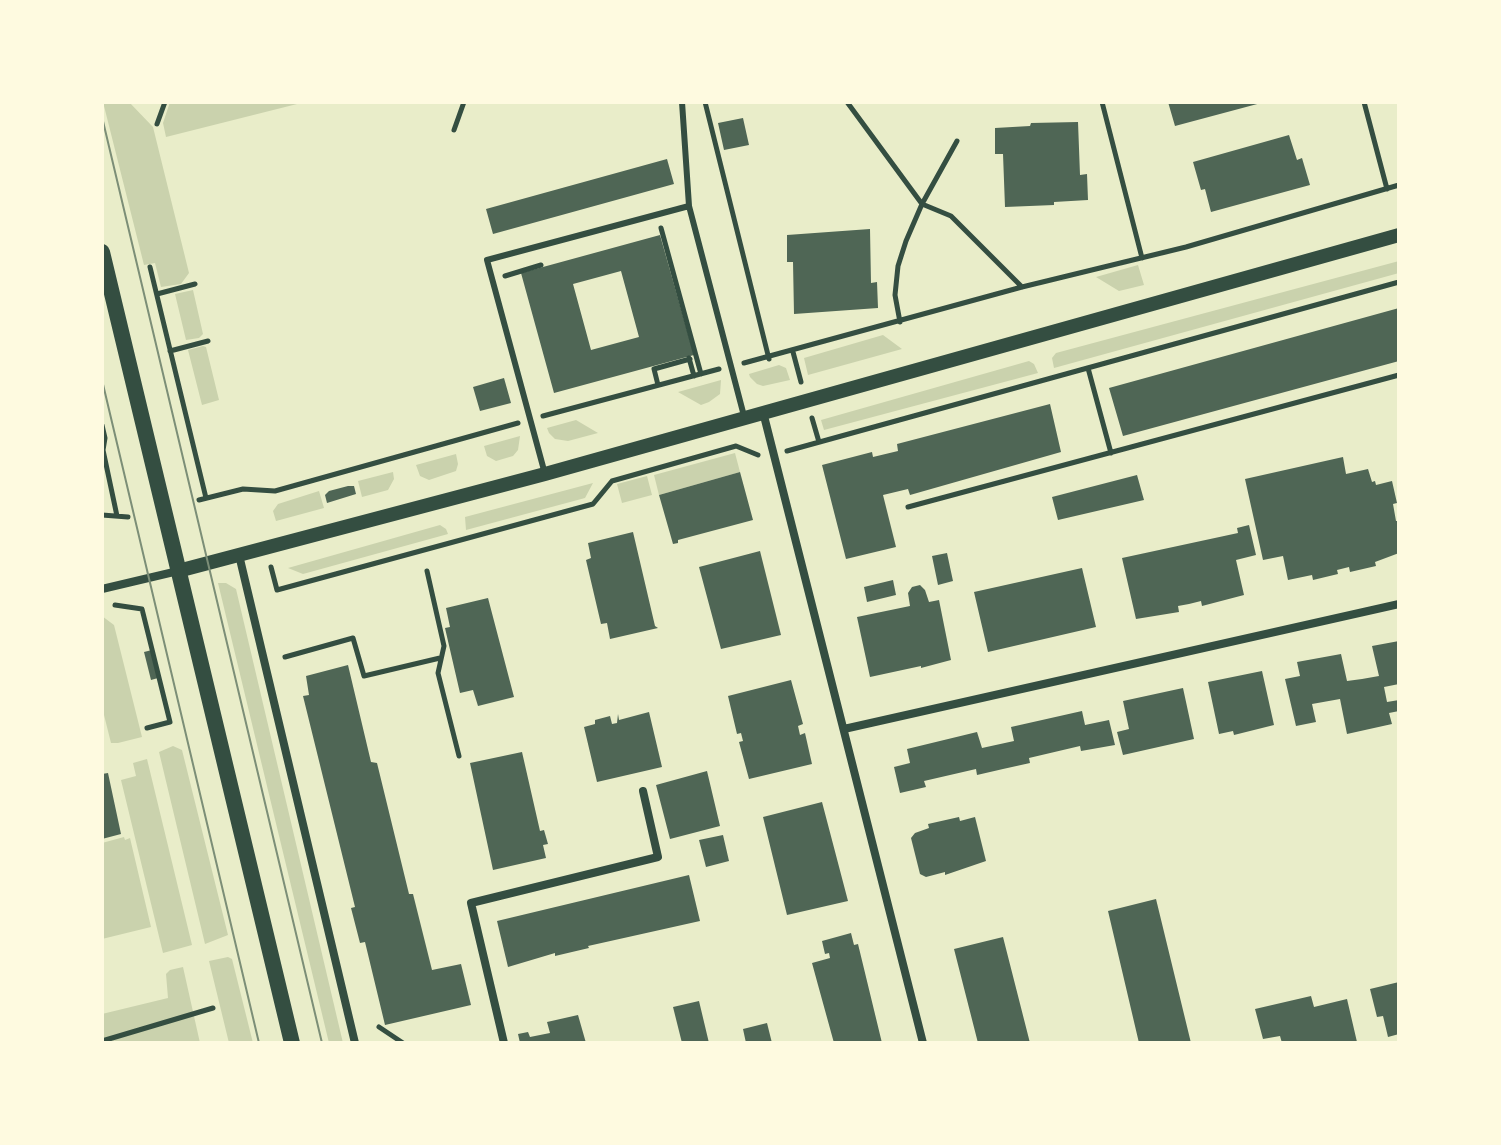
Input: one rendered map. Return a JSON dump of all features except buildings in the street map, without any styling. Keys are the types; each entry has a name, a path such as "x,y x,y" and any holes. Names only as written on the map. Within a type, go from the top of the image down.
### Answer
{"main road":[{"path":"102,252 292,1043"}],"street":[{"path":"102,589 266,549 545,474 1399,235"},
{"path":"763,411 923,1043"},
{"path":"239,555 355,1043"},
{"path":"844,729 1399,604"},
{"path":"504,1043 471,903 658,857 643,791"}],"lane":[{"path":"682,102 689,206 744,416"},
{"path":"545,474 487,260 689,206"}],"path":[{"path":"157,124 165,102"},
{"path":"454,130 464,102"},
{"path":"705,102 769,359"},
{"path":"847,102 922,204 951,216 1022,287"},
{"path":"1102,102 1142,258"},
{"path":"1364,102 1387,189"},
{"path":"900,322 895,295 898,266 922,204 957,141"},
{"path":"150,267 202,499 243,489 275,491 658,385 769,359 1022,287 1142,258 1399,185"},
{"path":"658,215 701,374"},
{"path":"786,451 1399,282"},
{"path":"157,294 195,284"},
{"path":"170,351 208,341"},
{"path":"658,385 654,369 689,358 694,376"},
{"path":"1088,368 1111,453"},
{"path":"908,507 1399,375"},
{"path":"102,425 105,438 103,450 117,516"},
{"path":"266,549 277,590 593,504 612,481 736,446 763,457"},
{"path":"102,515 128,517"},
{"path":"427,571 444,646 438,673 459,756"},
{"path":"123,606 142,609 170,722 147,728"},
{"path":"285,657 353,638 364,676 440,658"},
{"path":"102,1041 213,1008"},
{"path":"379,1027 403,1043"}],"green space":[{"path":"103,102 129,102 153,127 189,273 181,284 161,287 155,263 144,265"},
{"path":"170,102 305,102 166,137 163,123"},
{"path":"1399,261 1399,273 1054,368 1052,358 1056,353"},
{"path":"1138,265 1144,285 1119,291 1096,277"},
{"path":"193,290 203,334 199,338 186,340 175,294"},
{"path":"883,335 902,349 808,375 804,358"},
{"path":"206,347 219,400 202,405 188,350"},
{"path":"1029,361 1038,373 824,430 821,420"},
{"path":"779,365 786,368 790,380 763,386 750,377 749,374"},
{"path":"721,380 720,394 701,405 678,392"},
{"path":"576,420 598,433 568,441 555,439 547,428"},
{"path":"520,436 518,450 513,456 496,461 487,456 484,446"},
{"path":"735,453 740,472 659,495 654,475"},
{"path":"456,454 456,471 429,480 420,476 416,465"},
{"path":"393,472 394,479 388,490 362,497 358,481"},
{"path":"647,476 652,495 622,503 617,484"},
{"path":"593,483 585,498 466,530 465,517"},
{"path":"319,491 324,508 276,521 273,511 278,504"},
{"path":"440,525 448,534 303,574 288,568"},
{"path":"218,583 226,583 236,589 343,1043 329,1043"},
{"path":"102,616 114,625 142,737 118,743 111,743 102,707"},
{"path":"173,746 182,750 228,935 205,944 159,752"},
{"path":"147,759 192,945 163,953 121,780 136,776 133,763"},
{"path":"124,837 125,840 130,838 151,927 102,939 102,843"},
{"path":"232,959 253,1043 229,1043 209,961"},
{"path":"183,967 200,1043 102,1043 102,1014 168,998 166,974"}],"tram line":[{"path":"102,117 322,1043"},
{"path":"102,380 259,1043"}]}
